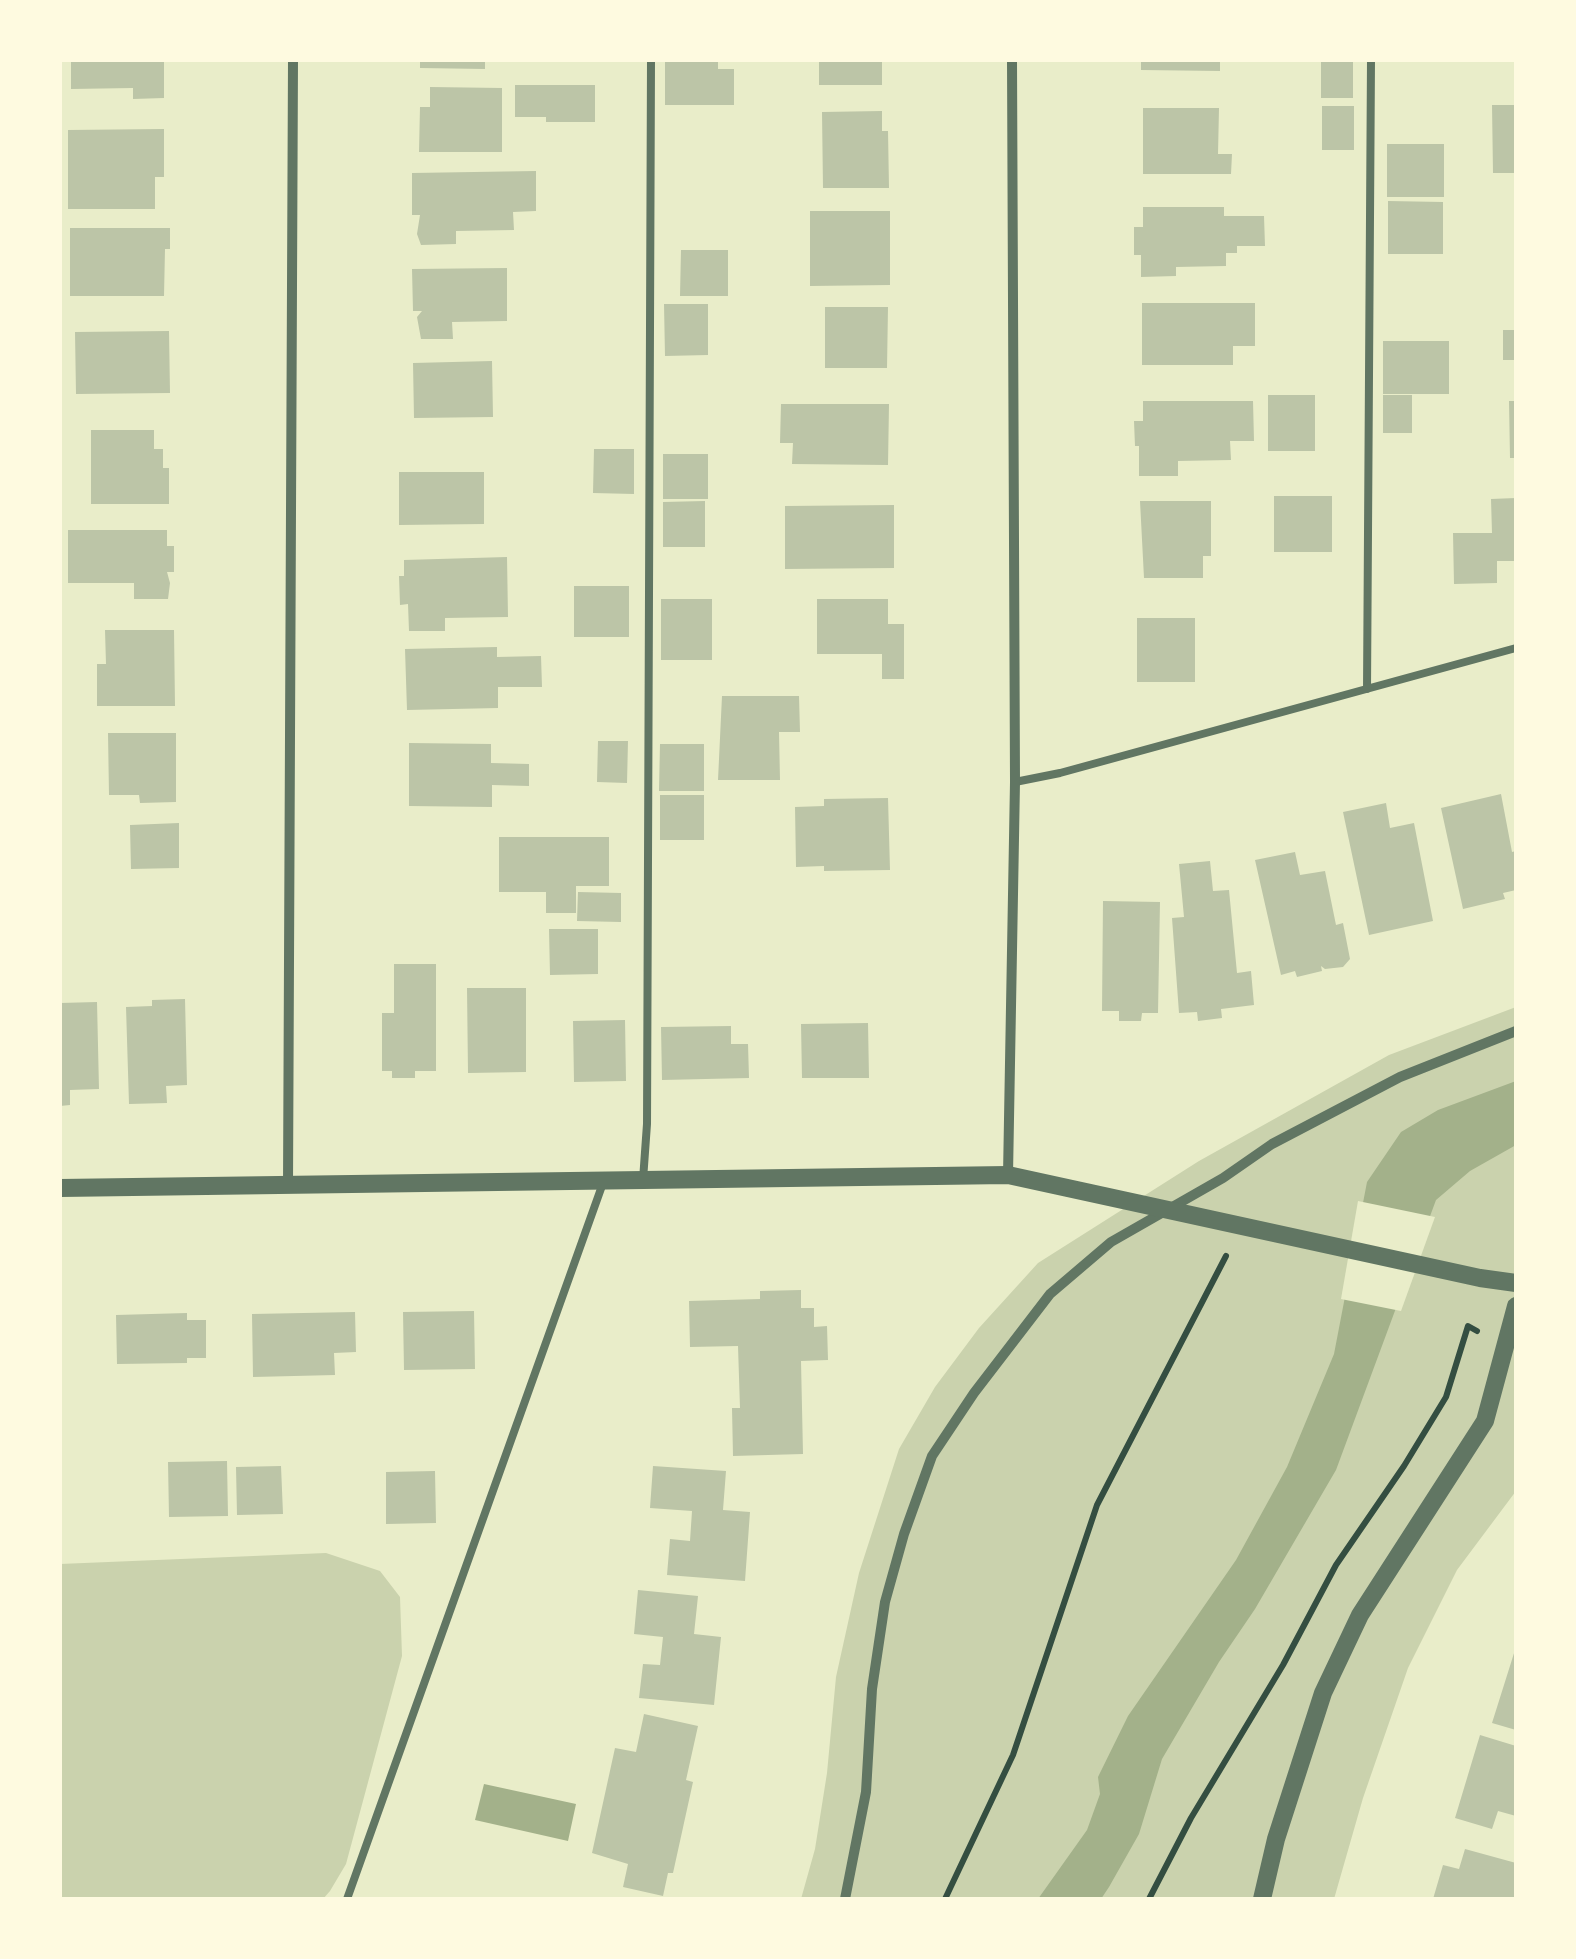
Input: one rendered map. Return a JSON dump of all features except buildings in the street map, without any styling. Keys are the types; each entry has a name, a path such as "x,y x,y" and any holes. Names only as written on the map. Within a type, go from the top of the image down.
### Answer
{"street":[{"path":"288,1184 293,60"},
{"path":"1008,1175 1015,782 1012,60"},
{"path":"846,1899 866,1792 872,1689 885,1602 904,1534 932,1456 1050,1294 1110,1242 1336,1108 1470,1047 1516,1032"},
{"path":"60,1188 1008,1175 1516,1283"},
{"path":"1262,1899 1276,1839 1322,1693 1360,1616 1485,1421 1516,1306"}],"lane":[{"path":"643,1180 647,1124 651,60"},
{"path":"1367,689 1371,60"},
{"path":"1015,782 1516,648"},
{"path":"347,1899 603,1181"}],"path":[{"path":"945,1899 1012,1755 1097,1505 1240,1227"},
{"path":"1149,1899 1336,1565 1446,1397 1468,1326"}],"shaded area":[{"path":"1516,1007 1516,1491 1457,1570 1408,1668 1363,1798 1334,1899 801,1899 815,1849 836,1677 859,1573 899,1449 935,1387 979,1328 1038,1263 1199,1161 1389,1055"},
{"path":"1516,1081 1516,1145 1470,1171 1436,1200 1336,1470 1162,1759 1139,1834 1109,1887 1101,1899 1038,1899 1087,1830 1100,1794 1098,1777 1128,1716 1236,1560 1287,1467 1334,1354 1367,1182 1401,1132 1438,1110"},
{"path":"326,1553 380,1571 400,1597 402,1656 346,1864 330,1891 323,1899 60,1899 60,1564"},
{"path":"484,1784 576,1804 568,1841 475,1820"}],"pier":[{"path":"1358,1201 1435,1217 1401,1311 1341,1299"}]}
